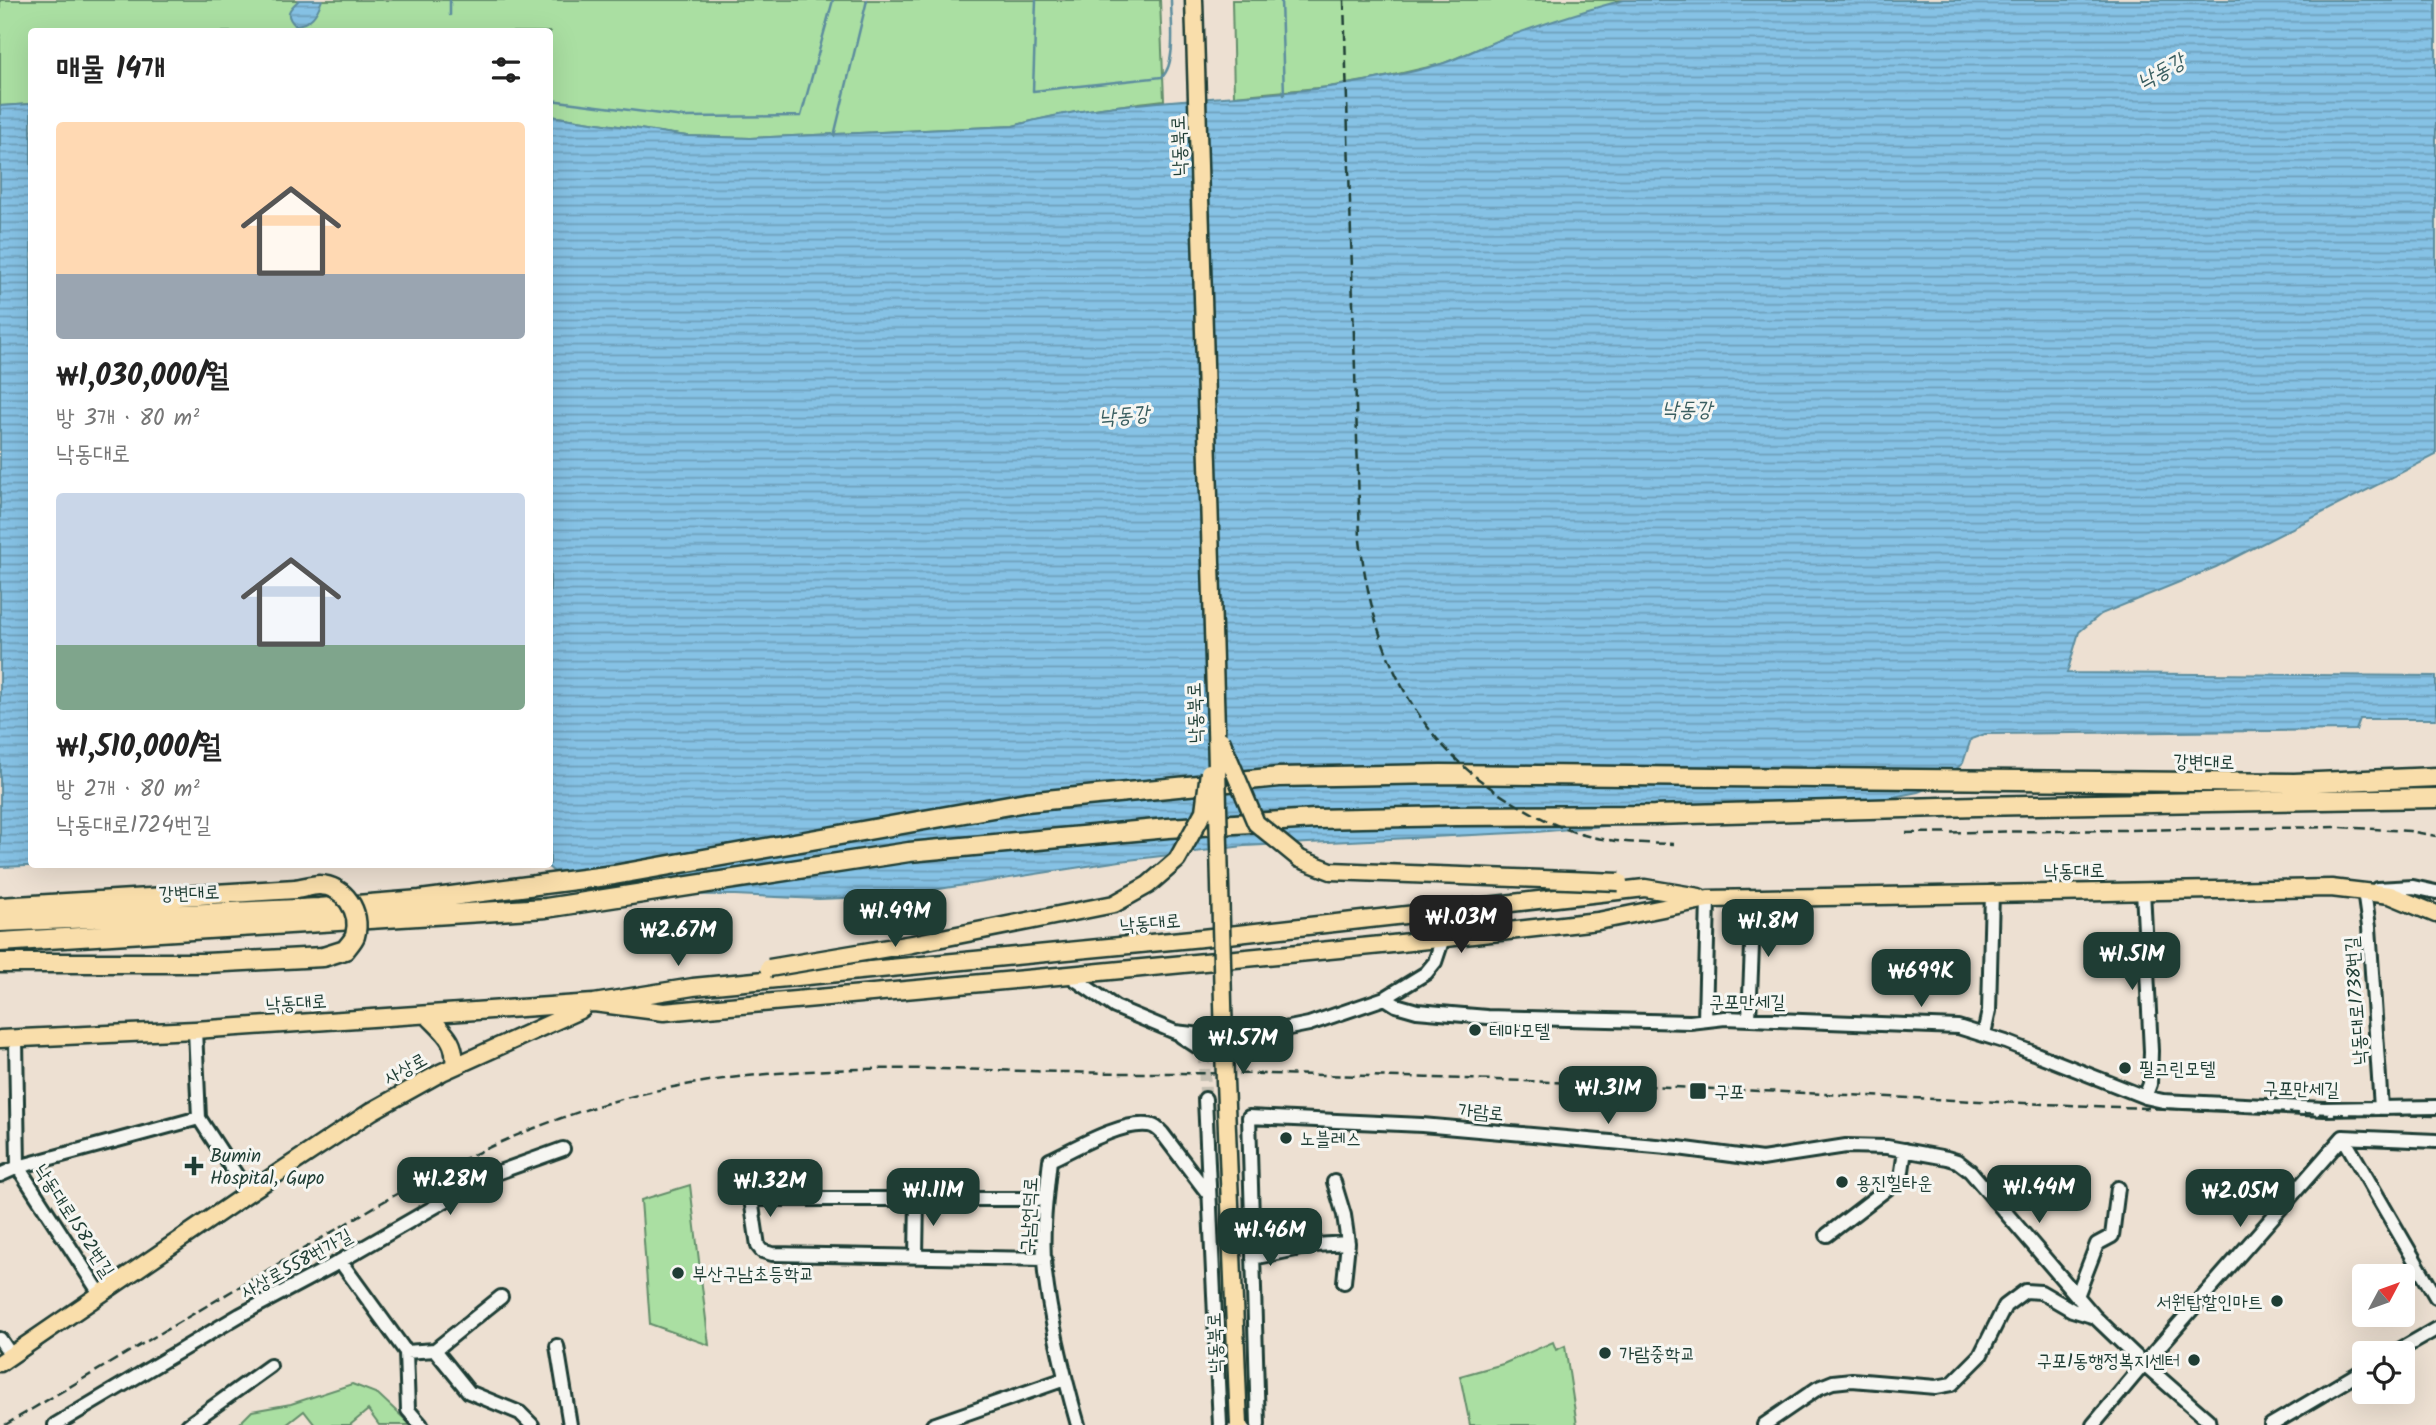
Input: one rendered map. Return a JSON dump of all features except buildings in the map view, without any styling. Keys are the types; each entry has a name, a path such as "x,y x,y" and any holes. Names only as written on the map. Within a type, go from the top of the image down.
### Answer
{"highway":[{"name":"강변대로","path":"0,922 319,908 420,900 627,872 1026,802 1279,777 1455,775 2294,783 2436,777"},
{"name":"강변대로","path":"0,942 546,908 909,852 1168,828 1315,819 1654,815 2436,798"},
{"path":"0,907 296,889 319,885 336,888 356,912 355,936 345,950 323,957 206,963 0,963"}],"main road":[{"name":"낙동북로","path":"1194,0 1225,1081 1239,1425"},
{"path":"1216,728 1256,823 1300,859 1331,871 1619,881 1708,899"},
{"path":"594,1003 1114,904 1148,885 1177,860 1204,811 1216,728"},
{"name":"낙동대로","path":"8,1039 195,1030 594,1003 694,987 1202,938 1645,888 1708,899"},
{"name":"낙동대로","path":"594,1003 664,1012 1069,975 1443,939 1598,920 1708,899 2305,888 2357,890 2390,895 2436,914"},
{"name":"사상로","path":"6,1359 372,1111 454,1066 594,1003"},
{"path":"427,1014 453,1043 454,1066"}],"street":[{"path":"2357,890 2413,887 2436,892"},
{"path":"2143,890 2151,1051 2150,1084 2145,1097"},
{"name":"낙동대로1738번길","path":"2357,890 2369,927 2381,1108"},
{"path":"1984,1034 1989,1011 1992,892"},
{"path":"1749,1019 1754,898"},
{"path":"1705,1020 1708,899"},
{"path":"1069,975 1115,1007 1175,1032 1204,1051 1219,1037 1264,1033 1309,1024 1385,998 1426,973 1435,962 1443,939"},
{"name":"구포만세길","path":"1385,998 1396,1005 1417,1011 1487,1017 1690,1022 1749,1019 1945,1027 1984,1034 2145,1097 2163,1101 2324,1109 2436,1107"},
{"path":"195,1030 200,1118 248,1193"},
{"name":"낙동대로1582번길","path":"8,1039 18,1167 101,1295"},
{"path":"1205,1099 1220,1422"},
{"name":"가람로","path":"1253,1258 1249,1116 1422,1125 1678,1148 1762,1159 1846,1146 1887,1147 1932,1154 1957,1161 1976,1178 2077,1296"},
{"path":"0,1175 18,1167 200,1118"},
{"name":"구남언덕로","path":"1078,1425 1065,1379 1045,1259 1050,1160 1114,1132 1149,1125 1162,1133 1209,1195"},
{"path":"2343,1137 2436,1141"},
{"path":"2343,1137 2436,1297"},
{"path":"2093,1425 2343,1137"},
{"name":"사상로558번가길","path":"55,1425 240,1315 488,1176 563,1149"},
{"path":"1826,1235 1901,1178 1905,1150"},
{"path":"1335,1182 1348,1243 1344,1282"},
{"path":"2118,1188 2112,1236 2097,1244 2077,1296 2144,1364 2210,1423"},
{"path":"1045,1259 772,1254 762,1251 758,1246 751,1199 1046,1199"},
{"path":"916,1256 917,1199"},
{"path":"1258,1423 1253,1258 1315,1245 1348,1243"},
{"path":"340,1261 407,1352 408,1410 422,1425"},
{"path":"1764,1425 1818,1388 1833,1382 1852,1380 1936,1387 1952,1384 1980,1356 2005,1306 2025,1291 2041,1292 2072,1310 2095,1317"},
{"path":"407,1352 435,1350 501,1297"},
{"path":"2415,1341 2436,1329"},
{"path":"0,1339 6,1359"},
{"path":"557,1346 570,1425"},
{"path":"435,1350 469,1392 520,1413 532,1425"},
{"path":"188,1425 270,1366"},
{"path":"2271,1425 2352,1377"},
{"path":"933,1425 1065,1379"}],"green space":[{"path":"0,0 1160,0 1164,100 1069,113 1013,126 750,138 687,136 553,116 553,28 28,28 28,104 0,106"},
{"path":"1232,0 1624,0 1507,37 1442,64 1328,87 1234,96"},
{"path":"690,1185 709,1345 650,1324 641,1200"},
{"path":"1553,1342 1556,1350 1565,1346 1577,1425 1470,1425 1460,1376 1503,1364"},
{"path":"352,1384 378,1394 411,1425 379,1425 368,1410 350,1425 315,1425 304,1411 286,1425 238,1425 252,1411 291,1404"}],"water":[{"path":"299,0 322,0 313,17 305,23 295,25 289,12"},
{"name":"낙동강","path":"1624,0 2436,0 2436,455 2216,567 2101,614 2079,632 2067,673 2436,676 2436,719 2360,719 2356,730 1985,734 1971,739 1963,763 1939,784 1918,792 1858,804 1536,832 1244,846 1120,861 894,896 819,899 735,895 591,894 549,868 553,868 553,116 687,136 750,138 1013,126 1103,108 1331,87 1393,76 1444,63 1499,40"},
{"path":"28,104 28,866 0,867 0,106"}],"waterway":[{"path":"450,0 450,15"},
{"path":"553,100 684,117 801,116 833,0"},
{"path":"834,136 867,0"},
{"path":"1036,0 1033,91 1162,77 1170,62 1171,0"},
{"path":"1281,0 1284,95"},
{"path":"295,25 298,28"}],"tunnel":[{"path":"1204,1051 1205,1099"}],"railway":[{"path":"1344,0 1360,540 1376,623 1390,661 1408,697 1430,730 1456,760 1488,786 1539,817 1576,833 1617,841 1674,844"},
{"path":"1906,833 2339,827 2409,831 2436,836"},
{"path":"5,1425 381,1203 492,1146 609,1102 691,1084 747,1076 859,1069 1302,1075 1626,1085 2112,1107 2436,1116"}],"place":[{"name":"테마모텔","path":"1475,1030"},
{"name":"필그린모텔","path":"2125,1068"},
{"name":"구포","path":"1698,1091"},
{"name":"노블레스","path":"1286,1138"},
{"name":"Bumin Hospital, Gupo","path":"194,1166"},
{"name":"용진힐타운","path":"1842,1182"},
{"name":"부산구남초등학교","path":"678,1273"},
{"name":"서원탑할인마트","path":"2277,1301"},
{"name":"가람중학교","path":"1605,1353"},
{"name":"구포1동행정복지센터","path":"2194,1360"}]}
